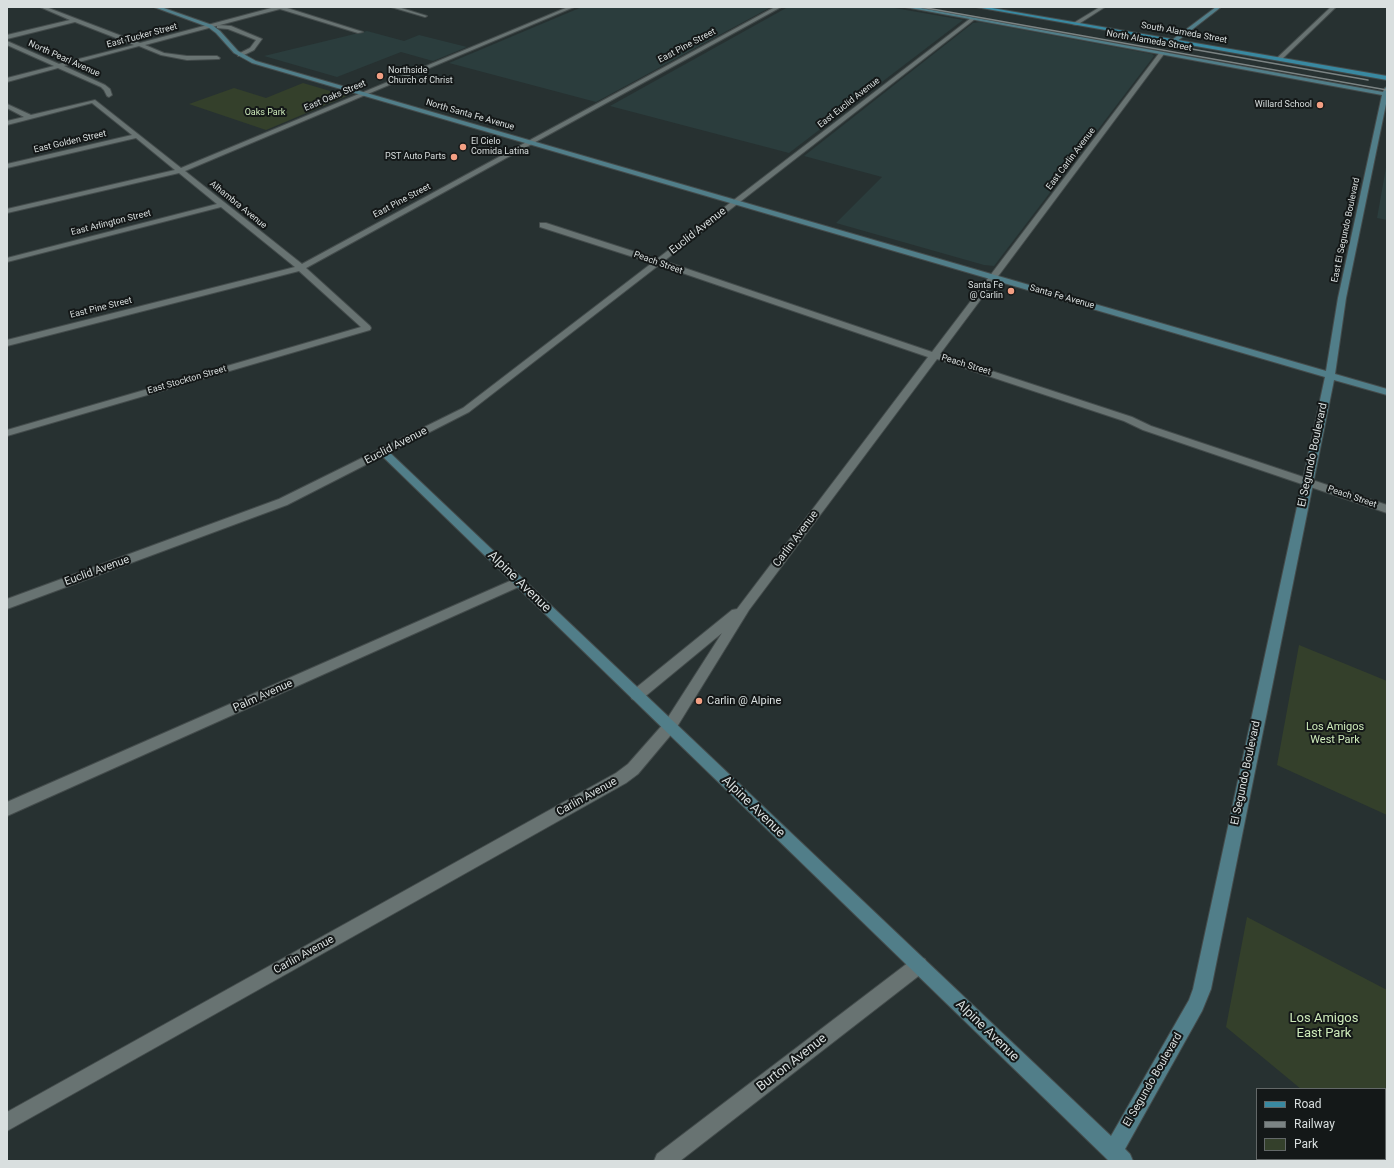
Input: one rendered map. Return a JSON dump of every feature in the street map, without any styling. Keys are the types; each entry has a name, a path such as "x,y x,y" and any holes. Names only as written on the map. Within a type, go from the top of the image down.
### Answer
{"main road":[{"name":"South Alameda Street","path":"978,7 1387,78"}],"street":[{"path":"42,7 138,46 163,54 217,58"},
{"path":"48,9 58,7"},
{"path":"156,7 210,26 229,27 259,39 252,49 240,55"},
{"path":"280,7 360,32"},
{"name":"East Tucker Street","path":"7,80 280,7"},
{"path":"393,7 425,16"},
{"name":"East Oaks Street","path":"7,211 180,171 572,7"},
{"name":"East Pine Street","path":"7,343 301,268 779,7"},
{"name":"North Alameda Street","path":"907,7 1386,92"},
{"path":"1075,24 1103,7"},
{"path":"1174,41 1219,7"},
{"path":"1279,59 1334,7"},
{"name":"East Euclid Avenue","path":"736,202 973,19"},
{"path":"7,37 75,20"},
{"name":"North Santa Fe Avenue","path":"210,26 218,32 232,49 254,62 736,202"},
{"name":"North Pearl Avenue","path":"7,43 103,86 107,89 109,95"},
{"name":"East Carlin Avenue","path":"994,277 1162,53"},
{"name":"East El Segundo Boulevard","path":"1330,375 1342,298 1386,92"},
{"name":"Alhambra Avenue","path":"30,117 93,102 138,136 221,205 301,268 367,328"},
{"path":"7,106 30,117"},
{"path":"7,123 30,117"},
{"name":"East Golden Street","path":"7,166 138,136"},
{"name":"Euclid Avenue","path":"7,604 284,502 474,405 736,202"},
{"name":"Santa Fe Avenue","path":"736,202 1387,392"},
{"name":"East Arlington Street","path":"7,260 221,205"},
{"name":"Peach Street","path":"543,225 658,262 934,356 950,359 1099,409 1138,423 1147,428 1387,509"},
{"name":"Carlin Avenue","path":"7,1122 621,778 637,765 670,726 745,607 994,277"},
{"name":"East Stockton Street","path":"7,433 367,328"},
{"name":"El Segundo Boulevard","path":"1118,1156 1196,1005 1202,989 1224,876 1330,375"},
{"name":"Alpine Avenue","path":"383,452 1118,1156"},
{"name":"Palm Avenue","path":"7,809 519,582"},
{"path":"637,695 745,607"},
{"name":"Burton Avenue","path":"664,1161 919,965"}],"shaded area":[{"path":"582,7 771,7 596,102 449,63"},
{"path":"788,7 889,7 963,20 789,153 610,106"},
{"path":"980,22 1152,54 1154,56 994,266 984,265 836,223 882,177 804,156 973,23"},
{"path":"367,31 404,41 419,35 467,47 433,61 401,52 337,77 264,56"},
{"path":"1387,162 1387,220 1377,218"}],"green space":[{"name":"Oaks Park","path":"303,83 347,96 266,130 189,104 234,88 266,98"},
{"name":"Los Amigos West Park","path":"1299,645 1387,681 1387,815 1277,765"},
{"name":"Los Amigos East Park","path":"1247,917 1387,990 1387,1159 1386,1088 1300,1088 1226,1027"}],"railway":[{"path":"921,7 1387,90"},
{"path":"1112,35 1368,80"}],"place":[{"name":"Northside Church of Christ","path":"380,76"},
{"name":"Willard School","path":"1320,105"},
{"name":"El Cielo Comida Latina","path":"463,147"},
{"name":"PST Auto Parts","path":"454,157"},
{"name":"Santa Fe @ Carlin","path":"1011,291"},
{"name":"Carlin @ Alpine","path":"699,701"}]}
